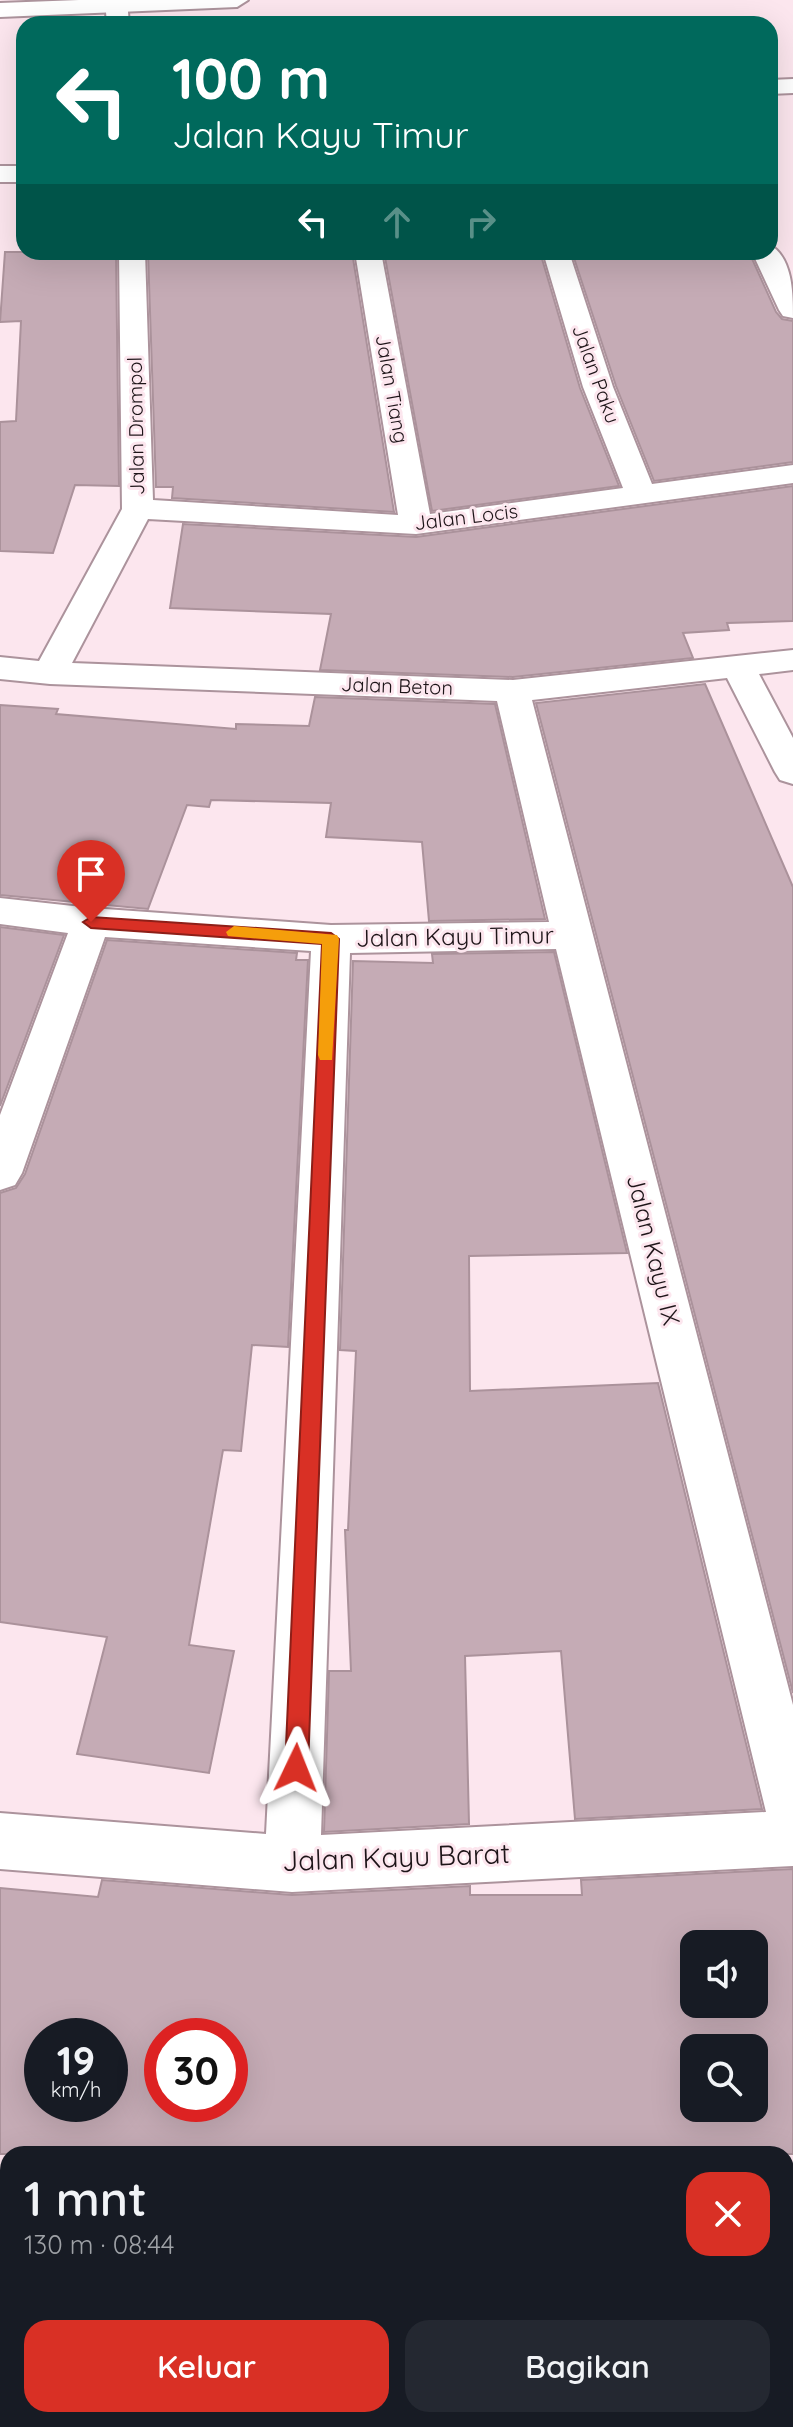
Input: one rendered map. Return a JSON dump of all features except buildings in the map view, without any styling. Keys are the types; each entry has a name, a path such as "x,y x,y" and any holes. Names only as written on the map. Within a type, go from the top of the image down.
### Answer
{"street":[{"path":"0,10 117,9 237,0"},
{"name":"Jalan Drompol","path":"50,673 138,509 132,260"},
{"name":"Jalan Tiang","path":"369,260 416,525"},
{"name":"Jalan Paku","path":"558,260 598,387 641,495"},
{"path":"769,260 793,310"},
{"name":"Jalan Locis","path":"138,509 416,525 793,474"},
{"name":"Jalan Beton","path":"0,668 50,673 513,691 793,660"},
{"path":"738,667 793,772"},
{"name":"Jalan Kayu IX","path":"513,691 518,721 793,1810"},
{"name":"Jalan Kayu Timur","path":"0,911 91,922 331,939 574,935"},
{"path":"0,1173 91,922"},
{"path":"292,1864 331,939"},
{"name":"Jalan Kayu Barat","path":"0,1841 292,1864 793,1838"}],"slow traffic":[{"path":"234,932 331,939 326,1055"}],"route":[{"path":"91,922 331,939 296,1768"}]}
